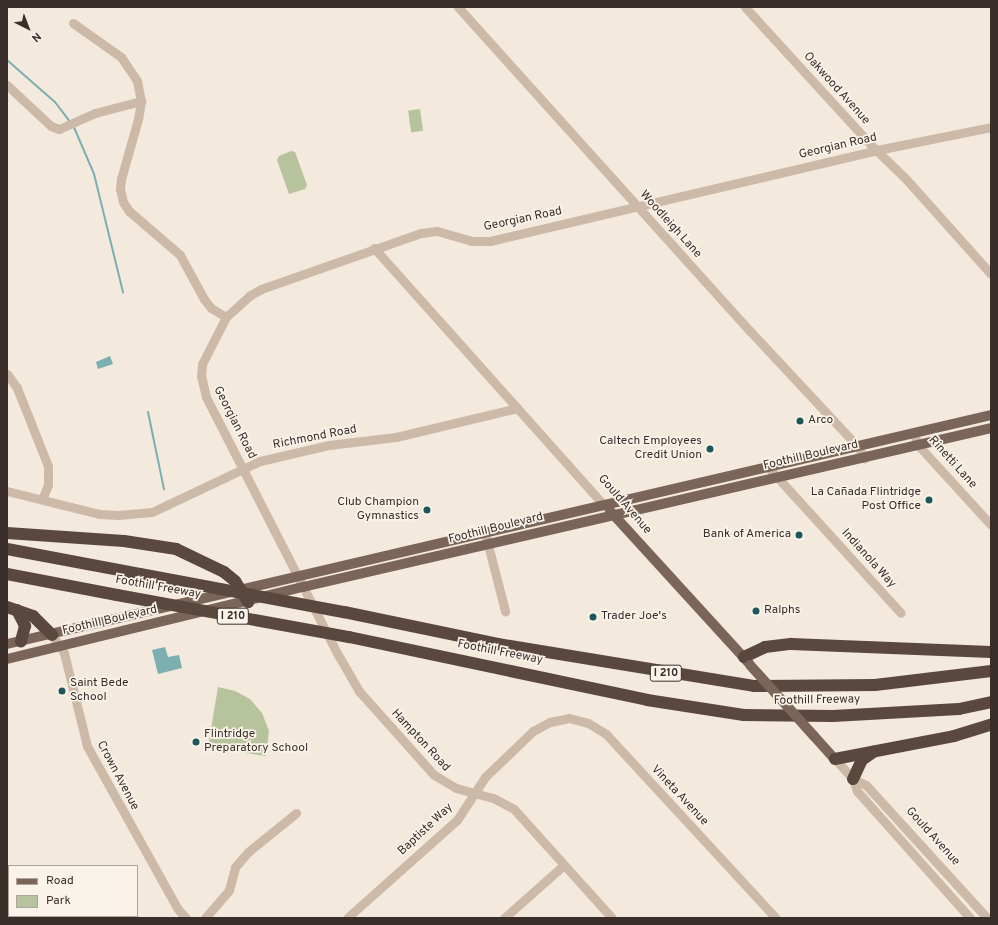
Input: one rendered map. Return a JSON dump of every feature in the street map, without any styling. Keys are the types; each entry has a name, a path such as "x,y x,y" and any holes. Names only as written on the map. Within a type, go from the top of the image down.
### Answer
{"highway":[{"path":"7,533 161,546 209,563 234,581 248,602"},
{"name":"Foothill Freeway","path":"7,549 344,612 498,644 754,686 875,685 991,671"},
{"name":"Foothill Freeway","path":"7,574 349,637 647,700 744,715 833,716 959,708 991,702"},
{"path":"12,609 40,621 52,635"},
{"path":"12,609 25,626 21,641"},
{"path":"747,661 765,648 792,644 991,652"},
{"path":"835,759 991,725"},
{"path":"854,779 862,760 875,751"}],"main road":[{"name":"Foothill Boulevard","path":"7,644 52,635 298,575 605,506 991,415"},
{"name":"Foothill Boulevard","path":"7,659 248,602 303,587 991,428"},
{"name":"Gould Avenue","path":"605,506 835,759"}],"street":[{"name":"Woodleigh Lane","path":"458,7 636,206 858,447 864,458"},
{"name":"Oakwood Avenue","path":"745,7 877,150 906,179 991,274"},
{"path":"73,23 121,57 137,81 140,101 138,119 121,179 120,189 123,202 129,211 180,255 204,299 211,308 226,317"},
{"path":"7,85 51,126 62,130 95,113 140,101"},
{"name":"Georgian Road","path":"303,587 206,397 201,376 202,364 226,317 261,289 374,248 421,233 437,231 472,241 490,241 877,150 991,127"},
{"name":"Gould Avenue","path":"374,248 605,506"},
{"path":"7,374 17,388 48,466 48,485 42,500"},
{"name":"Richmond Road","path":"7,491 99,514 118,516 152,512 260,461 328,445 396,437 518,408"},
{"name":"Rinetti Lane","path":"914,434 918,445 991,525"},
{"name":"Indianola Way","path":"768,467 780,477 901,613"},
{"path":"486,533 505,611"},
{"name":"Hampton Road","path":"303,587 349,676 367,700 434,775 445,784 493,798 514,809 612,918"},
{"name":"Crown Avenue","path":"52,635 60,646 87,746 177,908 186,918"},
{"name":"Vineta Avenue","path":"550,722 569,718 588,723 606,734 776,918"},
{"name":"Baptiste Way","path":"347,918 457,820 485,777 533,731 550,722"},
{"name":"Gould Avenue","path":"835,759 854,779 866,785 987,918"},
{"name":"Gould Avenue","path":"854,779 857,791 970,918"},
{"path":"205,918 229,890 235,868 248,852 296,813"},
{"path":"504,918 564,865"}],"green space":[{"path":"420,109 423,131 411,132 408,111"},
{"path":"291,151 295,152 307,185 305,189 289,194 277,160 279,156"},
{"path":"218,687 235,691 250,699 262,713 269,731 266,756 208,747"}],"water":[{"path":"110,356 113,364 98,369 96,362"},
{"path":"165,647 168,657 179,655 182,668 158,674 152,650"}],"waterway":[{"path":"7,60 55,102 70,122"},
{"path":"73,125 94,174 123,292"},
{"path":"148,412 164,489"}],"place":[{"name":"Arco","path":"800,421"},
{"name":"Caltech Employees Credit Union","path":"710,449"},
{"name":"La Cañada Flintridge Post Office","path":"929,500"},
{"name":"Club Champion Gymnastics","path":"427,510"},
{"name":"Bank of America","path":"799,535"},
{"name":"Ralphs","path":"756,611"},
{"name":"Trader Joe's","path":"593,617"},
{"name":"Saint Bede School","path":"62,691"},
{"name":"Flintridge Preparatory School","path":"196,742"}]}
